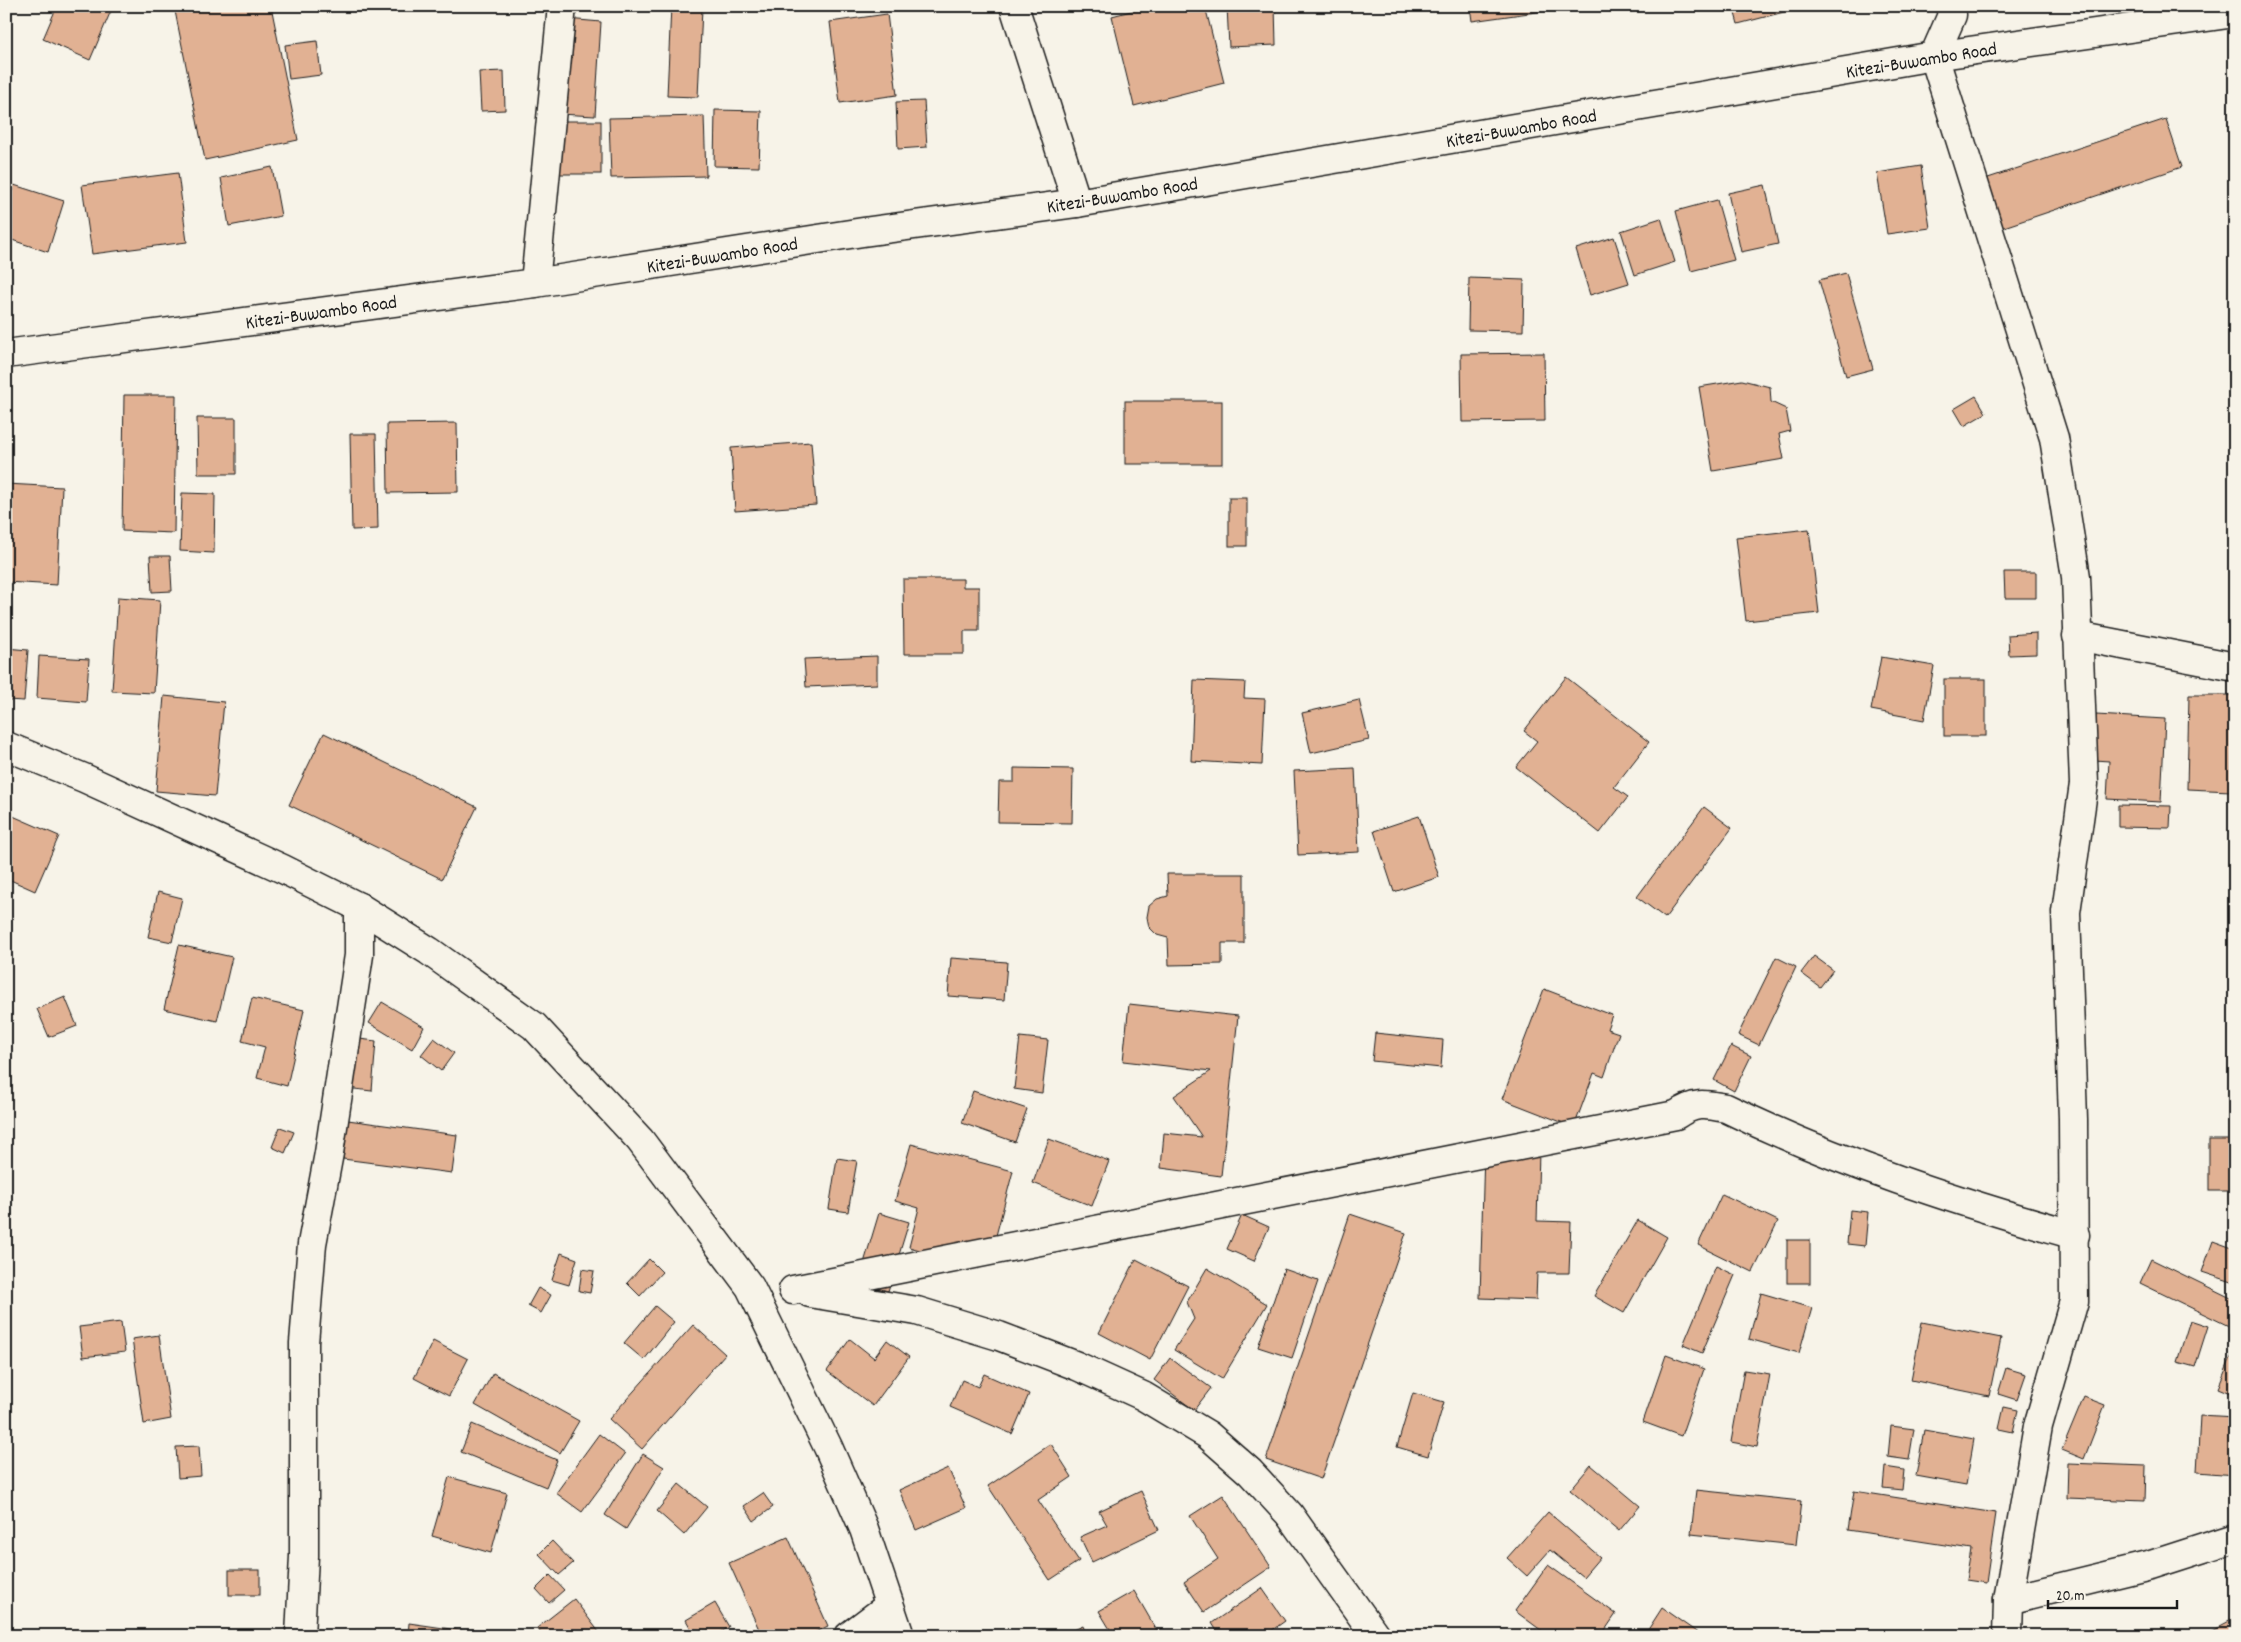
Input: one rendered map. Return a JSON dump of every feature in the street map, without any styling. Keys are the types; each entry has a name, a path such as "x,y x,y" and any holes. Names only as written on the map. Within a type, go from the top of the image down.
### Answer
{"street":[{"path":"535,282 562,6"},
{"path":"1014,6 1076,203"},
{"path":"1950,6 1952,15 1934,56 2054,438 2076,577 2084,784 2066,912 2075,1235 2074,1301 2038,1426 2008,1600 2007,1636"},
{"name":"Kitezi-Buwambo Road","path":"6,354 535,282 853,234 1076,203 1934,56 2235,13"},
{"path":"2077,636 2235,667"},
{"path":"6,746 84,778 274,864 359,907 429,951 534,1026 640,1140 750,1287 828,1447 860,1520 900,1636"},
{"path":"300,1636 304,1556 304,1343 312,1244 329,1153 359,955 359,907"},
{"path":"793,1290 1676,1115 1686,1108 1701,1104 1726,1108 1869,1170 1984,1209 2075,1235"},
{"path":"750,1287 793,1290 917,1311 999,1336 1077,1366 1143,1396 1208,1435 1250,1472 1289,1514 1376,1636"},
{"path":"2008,1600 2151,1565 2235,1538"},
{"path":"848,1636 889,1606"}],"building":[{"path":"57,6 113,6 90,60 43,39"},
{"path":"174,6 271,6 298,140 205,160"},
{"path":"671,6 702,8 698,97 667,96"},
{"path":"1150,6 1205,6 1224,83 1134,106 1112,16"},
{"path":"1227,6 1275,6 1276,45 1229,47"},
{"path":"1470,6 1579,6 1472,21"},
{"path":"1733,6 1807,6 1738,24"},
{"path":"887,14 897,95 840,103 830,22"},
{"path":"567,19 601,22 595,116 560,114"},
{"path":"317,41 321,75 289,79 285,45"},
{"path":"504,71 505,110 481,111 479,72"},
{"path":"924,101 927,147 898,149 896,102"},
{"path":"715,110 761,111 759,167 714,166"},
{"path":"704,116 706,176 611,178 609,118"},
{"path":"2166,119 2182,167 1998,229 1982,180"},
{"path":"560,121 601,121 601,174 560,174"},
{"path":"1921,166 1930,228 1887,234 1877,173"},
{"path":"272,167 281,216 229,226 221,178"},
{"path":"178,173 187,242 92,254 82,185"},
{"path":"14,185 64,201 48,252 6,238 6,209"},
{"path":"1765,185 1778,244 1741,252 1728,193"},
{"path":"1717,200 1734,260 1691,271 1676,211"},
{"path":"1661,218 1675,262 1635,275 1621,231"},
{"path":"1614,237 1629,283 1590,295 1576,249"},
{"path":"1846,273 1873,369 1846,376 1819,280"},
{"path":"1469,278 1524,280 1523,331 1468,330"},
{"path":"1544,353 1545,421 1462,422 1461,354"},
{"path":"1742,380 1770,387 1771,402 1786,409 1790,431 1779,434 1784,459 1713,471 1699,387"},
{"path":"124,395 176,395 174,533 122,531"},
{"path":"1976,396 1986,413 1964,426 1954,409"},
{"path":"1125,401 1222,401 1222,464 1125,464"},
{"path":"197,418 236,418 236,474 198,474"},
{"path":"457,423 458,492 388,493 387,424"},
{"path":"350,434 376,434 378,529 352,530"},
{"path":"811,442 816,505 735,511 731,448"},
{"path":"6,484 62,487 57,585 6,582"},
{"path":"182,493 215,494 214,553 180,551"},
{"path":"1229,498 1247,498 1247,546 1229,546"},
{"path":"1809,529 1819,613 1746,621 1736,537"},
{"path":"150,556 170,556 172,591 152,592"},
{"path":"2004,572 2036,572 2036,598 2005,598"},
{"path":"903,579 963,579 963,587 979,587 979,631 964,631 964,654 904,654"},
{"path":"118,597 160,600 154,693 112,691"},
{"path":"2036,633 2036,654 2009,655 2008,635"},
{"path":"6,648 28,650 24,701 6,700"},
{"path":"39,656 89,659 86,702 37,698"},
{"path":"877,656 877,684 806,687 804,659"},
{"path":"1881,657 1934,666 1924,720 1871,710"},
{"path":"1566,677 1649,742 1614,787 1628,797 1600,833 1516,767 1537,741 1524,731"},
{"path":"1944,679 1986,679 1986,736 1944,736"},
{"path":"1194,680 1245,682 1244,698 1265,699 1262,765 1191,761"},
{"path":"2189,695 2234,695 2231,791 2187,789"},
{"path":"164,696 224,702 215,796 156,791"},
{"path":"1359,700 1369,740 1311,753 1302,713"},
{"path":"2096,715 2165,719 2161,802 2107,799 2109,761 2094,760"},
{"path":"324,733 477,807 442,879 289,805"},
{"path":"1014,768 1073,769 1072,823 998,822 999,782 1014,782"},
{"path":"1355,768 1359,852 1298,855 1294,771"},
{"path":"2118,805 2171,806 2170,828 2118,827"},
{"path":"1704,807 1732,828 1665,918 1637,897"},
{"path":"6,813 59,836 35,891 6,878"},
{"path":"1419,816 1439,877 1394,892 1374,831"},
{"path":"1167,874 1244,874 1244,943 1222,943 1222,964 1169,965 1168,938 1157,935 1149,927 1147,917 1149,906 1157,899 1168,896"},
{"path":"158,892 182,898 172,942 148,937"},
{"path":"179,945 232,957 217,1021 164,1009"},
{"path":"1814,956 1833,970 1820,987 1801,973"},
{"path":"1776,957 1796,967 1759,1045 1738,1035"},
{"path":"951,958 1007,962 1004,1000 948,996"},
{"path":"1544,989 1612,1015 1607,1029 1619,1033 1604,1077 1594,1073 1574,1127 1502,1099"},
{"path":"65,997 77,1026 49,1037 37,1009"},
{"path":"252,998 304,1010 287,1086 257,1078 265,1047 242,1041"},
{"path":"382,1002 424,1027 412,1049 369,1023"},
{"path":"1129,1004 1238,1016 1221,1176 1161,1168 1164,1133 1202,1137 1174,1096 1211,1071 1123,1061"},
{"path":"1375,1033 1443,1040 1441,1068 1372,1061"},
{"path":"1020,1037 1048,1040 1042,1093 1014,1089"},
{"path":"351,1038 376,1041 372,1091 346,1088"},
{"path":"434,1038 454,1053 441,1071 421,1055"},
{"path":"1731,1046 1751,1056 1734,1091 1714,1080"},
{"path":"973,1091 1027,1109 1015,1142 962,1123"},
{"path":"348,1120 457,1135 452,1173 343,1159"},
{"path":"280,1127 294,1132 285,1153 272,1147"},
{"path":"1049,1139 1109,1161 1092,1206 1033,1183"},
{"path":"2209,1140 2235,1140 2235,1191 2209,1191"},
{"path":"911,1144 1013,1171 993,1247 968,1263 909,1247 919,1208 895,1201"},
{"path":"1484,1150 1539,1152 1537,1221 1571,1222 1569,1273 1537,1273 1536,1300 1480,1298"},
{"path":"837,1158 857,1161 848,1212 829,1209"},
{"path":"1722,1194 1778,1221 1753,1272 1698,1245"},
{"path":"1850,1210 1868,1212 1865,1246 1847,1244"},
{"path":"879,1213 909,1222 888,1291 858,1283"},
{"path":"1350,1214 1406,1233 1321,1479 1266,1460"},
{"path":"1242,1215 1269,1227 1254,1261 1227,1249"},
{"path":"1638,1220 1667,1237 1624,1313 1594,1296"},
{"path":"1787,1240 1810,1240 1810,1283 1787,1283"},
{"path":"2213,1241 2235,1249 2235,1283 2202,1272"},
{"path":"561,1253 577,1259 569,1285 552,1280"},
{"path":"649,1259 662,1272 640,1296 627,1283"},
{"path":"1136,1259 1188,1286 1150,1360 1099,1333"},
{"path":"2151,1259 2235,1300 2235,1329 2140,1283"},
{"path":"1716,1266 1735,1275 1702,1353 1683,1345"},
{"path":"1207,1268 1267,1304 1222,1379 1174,1350 1194,1319 1187,1302"},
{"path":"582,1269 594,1271 590,1293 579,1291"},
{"path":"1284,1269 1318,1281 1292,1358 1258,1347"},
{"path":"538,1288 551,1295 541,1313 528,1306"},
{"path":"1761,1293 1812,1308 1799,1353 1749,1339"},
{"path":"655,1306 674,1322 644,1360 624,1343"},
{"path":"2190,1320 2208,1326 2195,1367 2177,1362"},
{"path":"121,1322 125,1352 83,1357 79,1327"},
{"path":"1922,1322 2001,1338 1989,1396 1911,1380"},
{"path":"693,1325 725,1354 642,1449 609,1419"},
{"path":"159,1335 171,1419 144,1424 132,1339"},
{"path":"850,1339 874,1358 887,1340 909,1357 873,1406 827,1371"},
{"path":"433,1341 468,1359 449,1396 414,1378"},
{"path":"2235,1348 2235,1395 2218,1388"},
{"path":"1666,1355 1704,1369 1681,1436 1643,1422"},
{"path":"1170,1358 1211,1388 1194,1410 1154,1380"},
{"path":"2006,1368 2026,1374 2017,1400 1998,1394"},
{"path":"1744,1370 1770,1374 1757,1447 1731,1442"},
{"path":"493,1373 579,1421 560,1453 475,1405"},
{"path":"984,1374 1029,1394 1012,1434 950,1407 962,1380 978,1387"},
{"path":"1413,1393 1444,1402 1428,1456 1397,1447"},
{"path":"2084,1397 2105,1405 2084,1459 2062,1450"},
{"path":"2004,1407 2018,1410 2013,1432 1999,1429"},
{"path":"2200,1416 2235,1418 2235,1475 2197,1472"},
{"path":"472,1424 557,1460 546,1487 461,1452"},
{"path":"1891,1426 1914,1429 1909,1460 1888,1457"},
{"path":"1924,1430 1974,1439 1966,1485 1916,1476"},
{"path":"599,1434 625,1454 582,1512 556,1493"},
{"path":"1051,1444 1072,1477 1038,1500 1079,1561 1050,1580 988,1486"},
{"path":"199,1446 201,1476 178,1478 176,1447"},
{"path":"643,1454 664,1467 626,1529 605,1515"},
{"path":"2068,1463 2146,1466 2145,1501 2067,1498"},
{"path":"1591,1465 1640,1506 1619,1531 1570,1490"},
{"path":"1885,1467 1904,1470 1902,1490 1883,1488"},
{"path":"948,1468 966,1508 916,1530 899,1490"},
{"path":"449,1477 507,1493 491,1553 432,1536"},
{"path":"679,1484 707,1507 684,1535 657,1511"},
{"path":"1696,1490 1801,1501 1796,1545 1691,1534"},
{"path":"1141,1491 1159,1530 1092,1562 1080,1537 1107,1525 1099,1511"},
{"path":"1854,1491 1996,1513 1986,1583 1966,1580 1971,1549 1848,1530"},
{"path":"763,1493 773,1507 754,1521 744,1506"},
{"path":"1223,1495 1271,1567 1204,1612 1184,1582 1218,1559 1190,1516"},
{"path":"1548,1512 1600,1557 1583,1577 1550,1550 1527,1576 1507,1558"},
{"path":"788,1537 828,1626 807,1636 762,1636 729,1563"},
{"path":"552,1541 573,1563 559,1575 539,1554"},
{"path":"1548,1565 1616,1614 1601,1636 1549,1636 1515,1611"},
{"path":"229,1570 260,1570 260,1595 229,1595"},
{"path":"550,1575 564,1590 549,1603 536,1589"},
{"path":"1262,1588 1285,1621 1264,1636 1220,1636 1212,1623"},
{"path":"1134,1591 1160,1636 1114,1636 1099,1611"},
{"path":"574,1599 602,1636 543,1636 537,1628"},
{"path":"715,1603 729,1627 715,1636 695,1636 686,1620"},
{"path":"1662,1608 1702,1636 1644,1636"},
{"path":"2235,1619 2235,1636 2203,1636"},
{"path":"409,1623 492,1635 408,1636"},
{"path":"1083,1626 1087,1636 1060,1636"}]}
